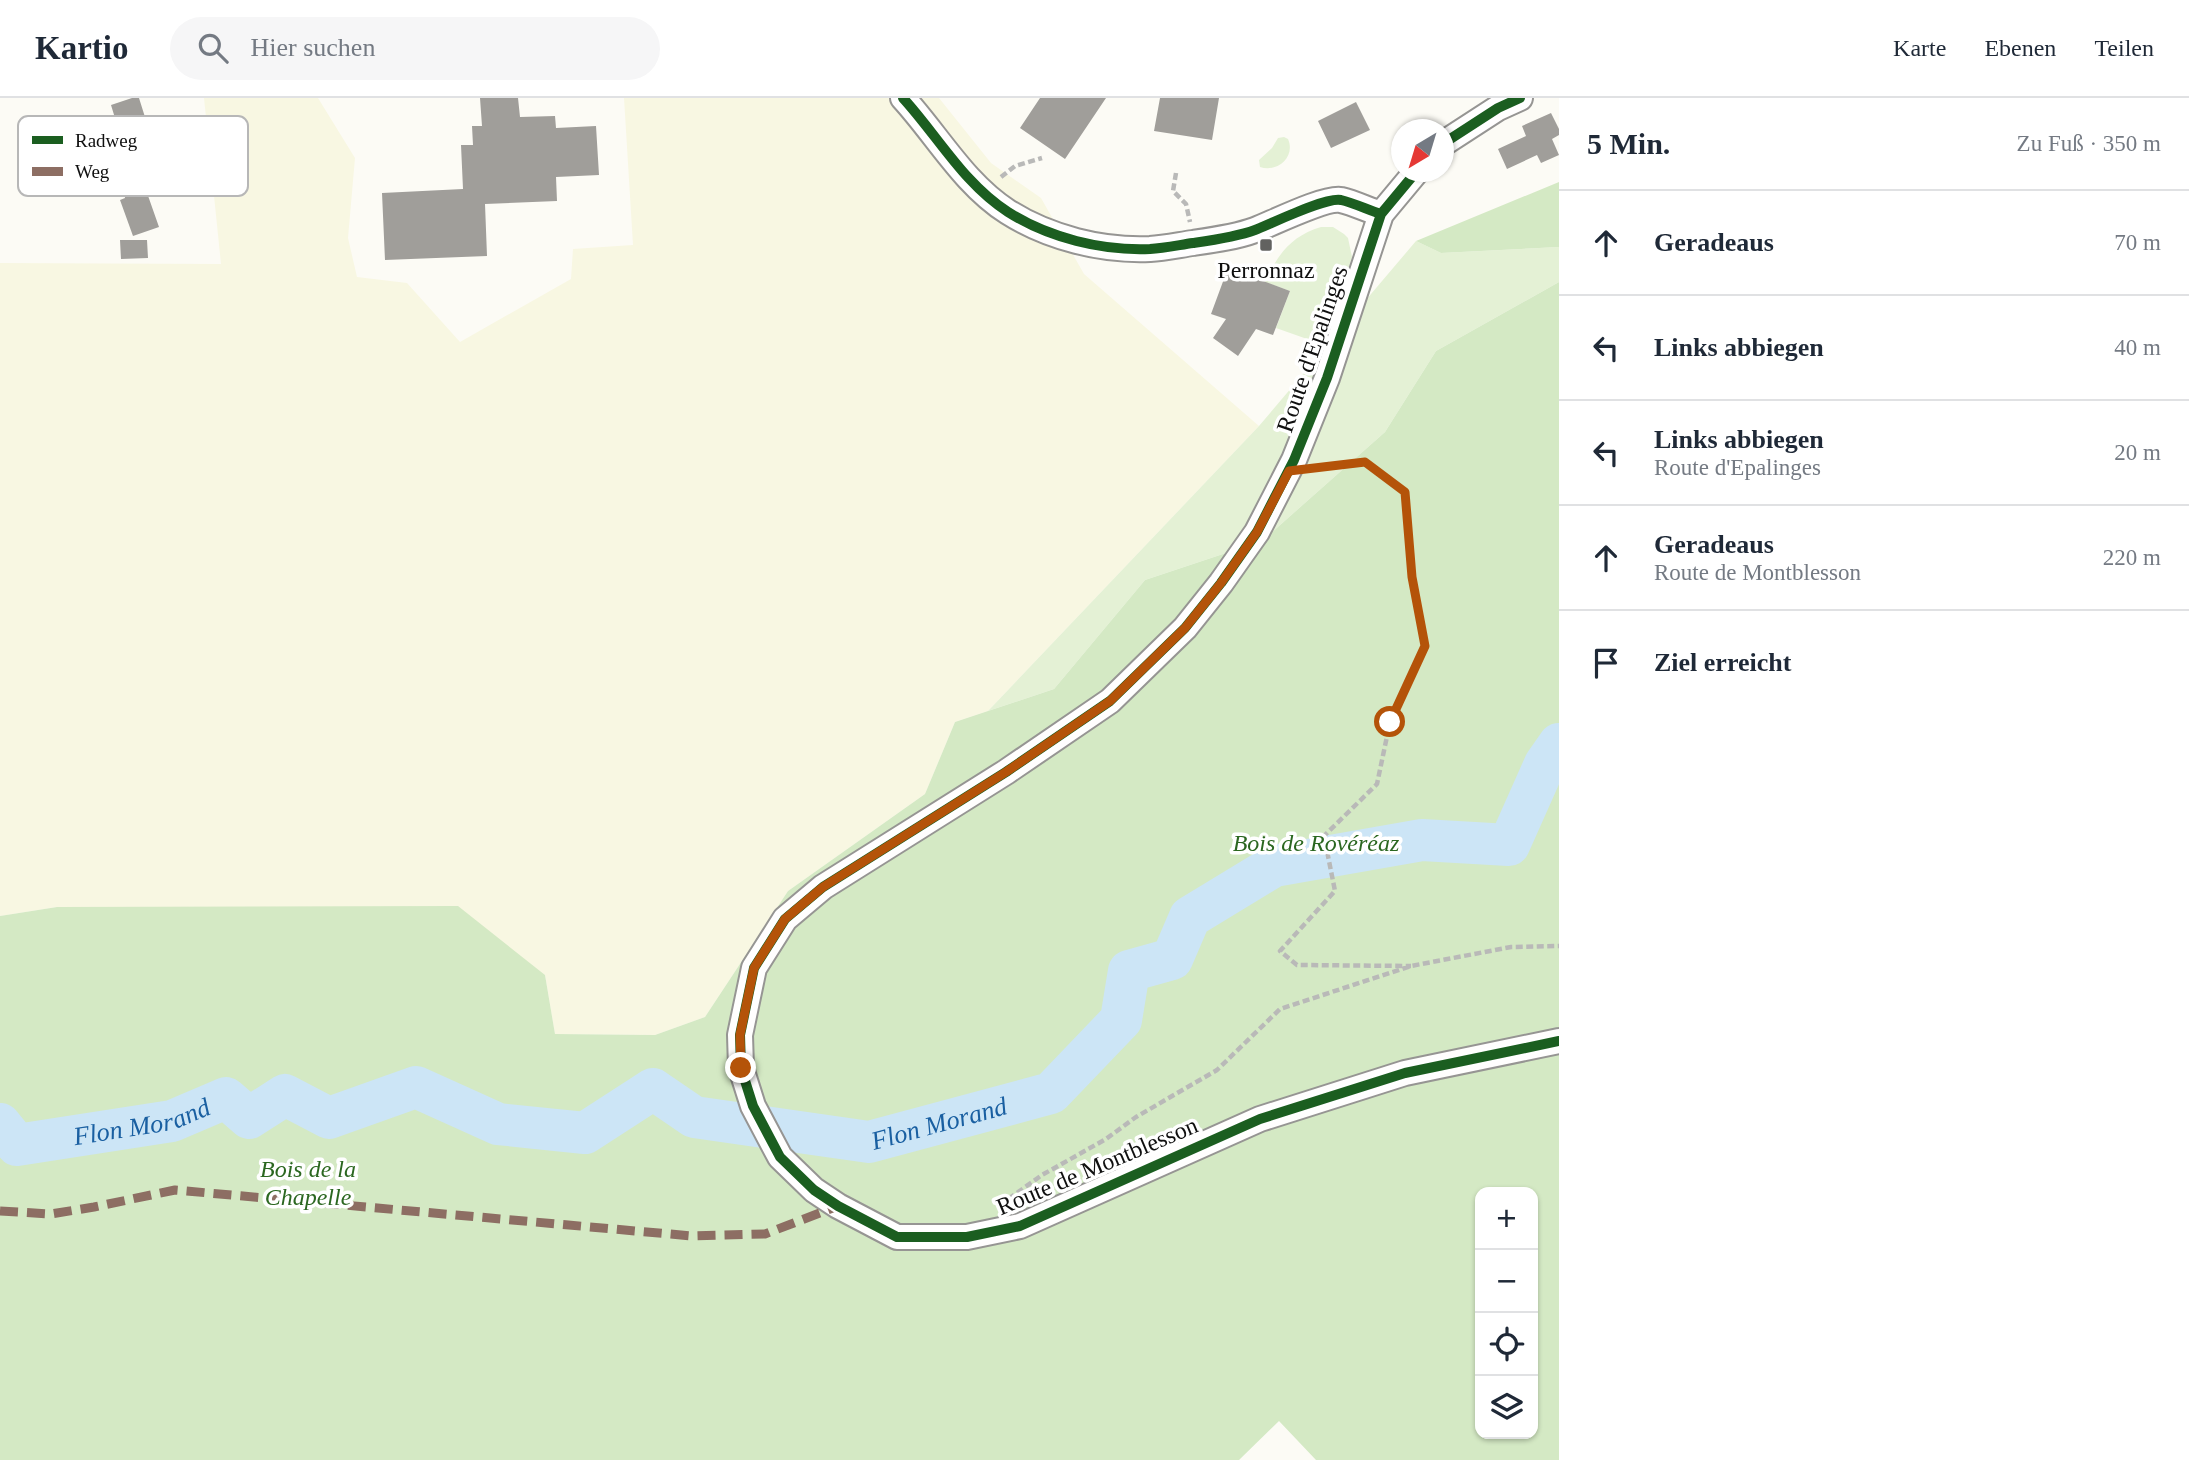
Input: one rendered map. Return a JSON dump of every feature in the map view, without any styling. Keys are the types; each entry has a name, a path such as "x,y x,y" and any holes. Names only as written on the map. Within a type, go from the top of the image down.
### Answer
{"street":[{"path":"903,98 955,163 1007,211 1042,229 1077,241 1115,248 1152,249 1216,239 1254,230 1279,218 1338,199 1381,214 1408,182"},
{"path":"1454,137 1498,108 1520,98"},
{"name":"Route d'Epalinges","path":"1257,532 1289,471 1327,378 1381,214"},
{"name":"Route de Montblesson","path":"1257,532 1185,628 1110,701 1006,772 823,887 785,919 754,968 740,1035 741,1068 753,1106 780,1157 814,1190 897,1237 967,1237 1020,1226 1260,1119 1405,1073 1559,1041"}],"path":[{"path":"996,183 1015,166 1042,158"},
{"path":"1176,173 1173,191 1186,204 1193,233"},
{"path":"1289,471 1365,462 1405,492 1412,577 1425,646 1390,722 1377,784 1324,836 1335,891 1280,951 1297,965 1411,966"},
{"path":"967,1237 979,1220 1042,1175 1217,1070 1280,1009 1411,966 1511,947 1559,947"}],"green space":[{"path":"204,98 318,98 355,158 348,238 357,277 407,283 460,342 571,279 573,249 633,245 624,98 939,98 991,163 1041,198 1084,274 1259,426 988,711 955,722 925,794 788,891 705,1017 655,1035 555,1034 545,975 57,907 0,916 0,263 221,264 214,196 248,196 248,116 206,116"},
{"path":"1278,138 1288,139 1290,146 1283,162 1273,168 1260,167 1259,160"},
{"path":"1559,182 1559,247 1441,253 1416,241"},
{"path":"1321,227 1333,227 1344,234 1348,238 1352,257 1324,345 1276,328 1290,291 1265,282 1287,247 1301,235"},
{"path":"1416,241 1441,253 1559,247 1559,282 1436,351 1385,432 1262,541 1145,580 1054,689 988,711 1259,426"},
{"name":"Bois de la Chapelle","path":"1559,282 1559,1460 1316,1460 1279,1421 1239,1460 0,1460 0,916 57,907 458,906 545,975 555,1034 655,1035 705,1017 788,891 925,794 955,722 1054,689 1145,580 1262,541 1385,432 1436,351"}],"building":[{"path":"139,98 145,116 114,116 111,105"},
{"path":"480,98 518,98 520,117 555,116 556,128 596,126 599,175 556,177 557,201 485,204 487,256 385,260 382,193 463,189 461,145 473,145 472,126 482,126"},
{"path":"1040,98 1106,98 1065,159 1020,128"},
{"path":"1160,98 1219,98 1212,140 1154,131"},
{"path":"1356,102 1370,130 1331,148 1318,121"},
{"path":"1551,113 1559,129 1559,135 1552,139 1559,155 1541,163 1537,155 1507,169 1498,149 1526,136 1522,126"},
{"path":"148,196 159,227 133,236 120,200"},
{"path":"120,240 147,240 148,258 121,259"},
{"path":"1228,268 1290,291 1273,335 1256,329 1238,356 1213,338 1226,319 1211,314"}],"waterway":[{"name":"Flon Morand","path":"0,1124 17,1145 172,1121 226,1098 249,1118 285,1095 329,1118 416,1087 498,1124 585,1133 653,1089 694,1117 869,1142 1051,1093 1121,1020 1129,971 1172,959 1190,917 1274,866 1422,840 1509,845 1545,764 1559,744"}],"marked path":[{"path":"0,1211 51,1214 175,1190 692,1236 765,1234 838,1206"}],"cycle path":[{"path":"903,98 964,173 992,201 1024,221 1076,241 1132,249 1155,249 1209,241 1248,232 1333,200 1346,201 1381,214"},
{"path":"1454,137 1498,108 1520,98"},
{"path":"1408,182 1381,214 1327,378 1294,460 1257,532 1221,583 1185,628 1110,701 1006,772 823,887 785,919 754,968 740,1035 741,1068 753,1106 780,1157 814,1190 897,1237 967,1237 1020,1226 1260,1119 1405,1073 1559,1041"}],"place":[{"name":"Perronnaz","path":"1266,245"}],"route":[{"path":"741,1068 740,1035 754,968 785,919 823,887 1006,772 1110,701 1149,666 1185,628 1221,583 1257,532 1289,471 1365,462 1405,492 1412,577 1425,646 1390,722"}],"park label":[{"name":"Bois de Rovéréaz","path":"1316,843"}]}
